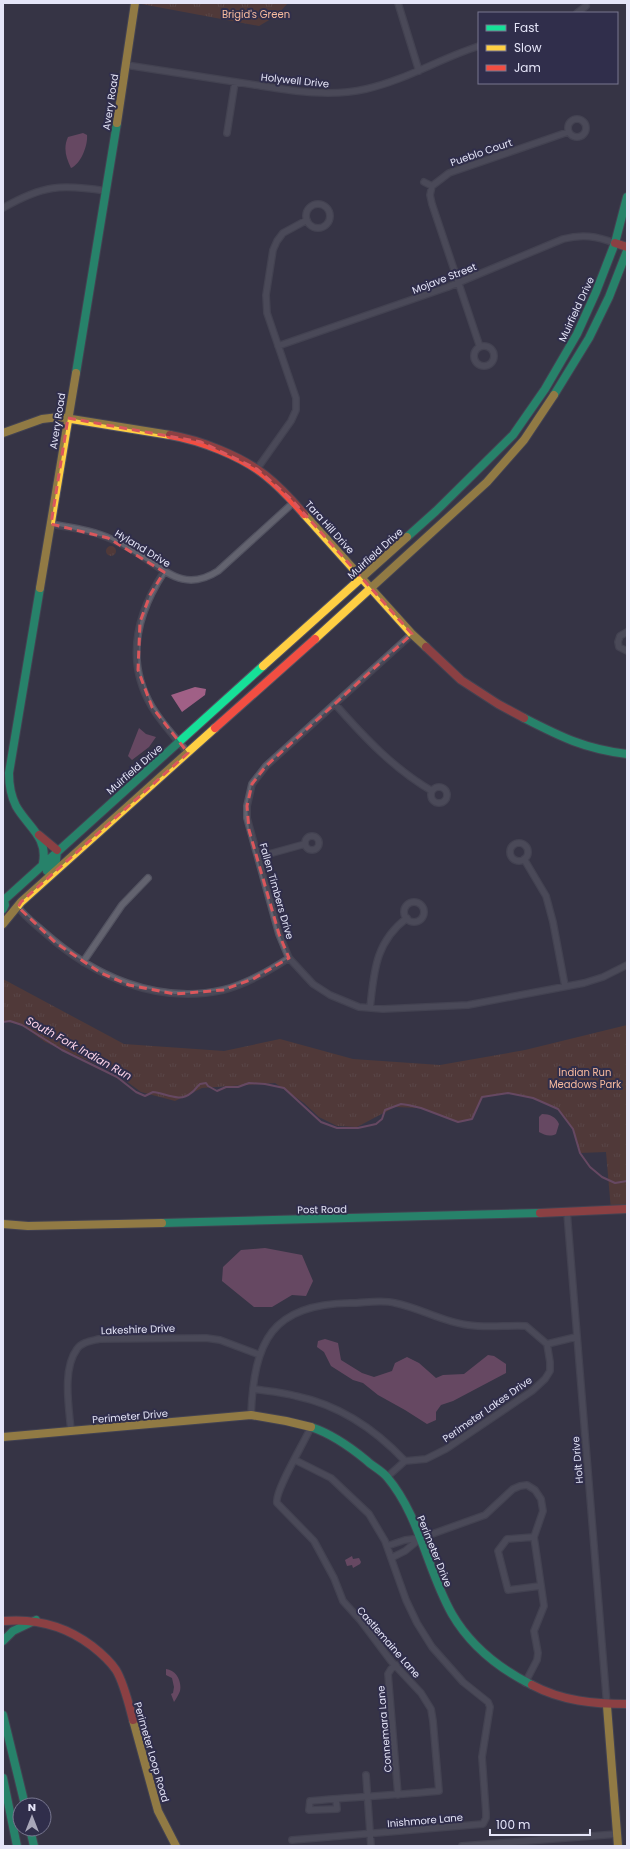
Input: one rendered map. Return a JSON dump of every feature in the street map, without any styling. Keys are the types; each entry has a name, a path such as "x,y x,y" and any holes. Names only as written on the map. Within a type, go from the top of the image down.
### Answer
{"main road":[{"name":"Avery Road","path":"45,861 46,851 38,835 17,808 12,794 9,773 136,3"},
{"name":"Muirfield Drive","path":"3,900 436,511 513,435 544,389 577,334 596,292 614,243 627,197"},
{"path":"614,243 627,247"},
{"path":"3,924 21,902 372,588 487,482 524,440 553,397 589,338 609,298 627,251"},
{"name":"Tara Hill Drive","path":"3,433 48,418 59,416 172,435 201,442 258,469 282,489 412,634 461,680 505,708 564,739 601,750 627,754"},
{"name":"Avery Road","path":"38,835 57,850"},
{"path":"3,917 31,885 55,863 57,859 57,850"},
{"path":"3,900 5,905 3,909"},
{"name":"Post Road","path":"3,1224 18,1226 567,1212 627,1209"},
{"name":"Post Road","path":"3,1231 18,1226"},
{"name":"Perimeter Drive","path":"3,1437 251,1415 283,1419 311,1427 340,1440 387,1478 407,1509 421,1538 439,1589 461,1628 471,1641 495,1662 525,1683 546,1693 567,1699 607,1706 627,1704"},
{"path":"3,1641 6,1636 12,1632 36,1620"},
{"name":"Perimeter Loop Road","path":"3,1621 36,1620 49,1622 86,1640 116,1670 133,1714 159,1814 176,1846"},
{"path":"607,1706 618,1846"},
{"path":"3,1715 23,1797"},
{"path":"3,1778 17,1846"}],"street":[{"path":"398,3 419,71"},
{"path":"578,12 586,6"},
{"name":"Holywell Drive","path":"126,65 306,92 331,93 374,87 419,71 449,56 478,46"},
{"path":"227,133 235,82"},
{"name":"Pueblo Court","path":"432,186 449,173 568,132"},
{"path":"424,182 432,186 430,195 432,204 480,346"},
{"path":"3,208 24,195 51,188 80,187 106,191"},
{"path":"314,205 325,206 330,212 327,224 320,228 312,226 307,220 307,213 314,205"},
{"path":"258,469 291,421 296,410 296,398 266,307 266,295 274,250 277,240 283,233 307,220"},
{"name":"Mojave Street","path":"278,346 458,283 563,239 578,235 598,237 614,243"},
{"name":"Hyland Drive","path":"51,524 92,532 108,538 144,557 164,572 185,580 199,579 211,575 294,502"},
{"path":"164,572 144,607 137,635 137,657 140,681 147,697 161,720 188,753"},
{"path":"627,632 620,636 618,642 620,647 627,651"},
{"name":"Fallen Timbers Drive","path":"412,634 266,766 252,784 247,806 247,818 279,934 289,958 320,989 341,1000 359,1006 383,1009 468,1005 566,986 603,977 627,965"},
{"path":"335,704 378,751 417,782 432,791"},
{"path":"258,857 305,844"},
{"path":"524,859 546,896 566,986"},
{"path":"83,962 122,905 148,878"},
{"path":"18,907 56,943 83,962 102,973 129,985 160,992 190,994 224,990 240,985 289,958"},
{"path":"370,1008 375,968 381,948 392,931 407,918"},
{"name":"Holt Drive","path":"567,1212 607,1706"},
{"path":"251,1415 253,1389 260,1355 269,1335 284,1320 296,1312 313,1306 342,1303 394,1302 467,1326 526,1326 547,1344 576,1337"},
{"name":"Lakeshire Drive","path":"71,1431 68,1368 77,1348 86,1342 99,1339 206,1338 220,1340 260,1355"},
{"name":"Perimeter Lakes Drive","path":"405,1461 426,1459 446,1448 532,1391 545,1379 550,1371 547,1344"},
{"path":"253,1389 297,1396 337,1410 374,1432 405,1461 387,1478"},
{"name":"Castlemaine Lane","path":"311,1427 281,1485 276,1497 277,1503 314,1541 334,1578 343,1601 421,1693 431,1708 434,1721 439,1791 336,1798 310,1801 309,1810 337,1809 336,1798"},
{"path":"295,1460 331,1478 369,1514 387,1546 391,1558 405,1551 421,1538"},
{"path":"387,1546 405,1540 421,1538 485,1515 513,1489 520,1486 528,1485 535,1490 541,1500 543,1511 534,1537 544,1606 534,1631 538,1653 537,1660 525,1683"},
{"path":"534,1537 507,1539 498,1551 508,1590 540,1586"},
{"name":"Inishmore Lane","path":"292,1840 483,1824 486,1818 482,1757 490,1712 488,1702 463,1682 432,1647 414,1618 391,1558"},
{"name":"Connemara Lane","path":"396,1665 388,1674 398,1794"},
{"path":"366,1775 370,1846"},
{"path":"462,1846 617,1834"}],"highlighted area":[{"path":"68,418 201,442 257,469 291,499 412,634 266,766 252,784 247,806 249,830 279,934 289,958 253,979 223,990 175,994 129,985 101,973 56,943 21,912 18,907 21,902 188,753 152,707 138,670 140,622 150,595 164,572 108,538 51,524"}],"green space":[{"name":"Brigid's Green","path":"136,3 288,3 276,16 259,26"},
{"path":"111,546 116,551 111,556 106,551"},
{"name":"Indian Run Meadows Park","path":"3,979 124,1044 224,1051 280,1039 353,1059 440,1065 525,1050 627,1025 627,1209 611,1210 606,1152 580,1153 573,1129 558,1109 533,1098 508,1093 482,1097 472,1119 458,1122 421,1108 395,1107 357,1127 337,1126 319,1117 304,1103 275,1083 202,1088 175,1101 141,1092 114,1072 45,1042 22,1025 3,1021"}],"shaded area":[{"path":"83,133 87,135 85,149 78,163 71,168 66,153 66,141 68,137"},
{"path":"195,687 206,689 205,695 182,712 171,695"},
{"path":"139,728 146,734 156,737 149,747 132,760 128,756"},
{"path":"542,1114 552,1116 556,1119 559,1124 556,1134 547,1135 539,1132 539,1117"},
{"path":"265,1248 302,1255 313,1281 306,1296 292,1295 272,1307 254,1307 222,1281 223,1267 241,1250"},
{"path":"325,1339 338,1343 341,1360 362,1373 374,1377 392,1371 395,1363 407,1357 419,1363 436,1378 443,1375 464,1374 488,1355 494,1356 506,1364 506,1373 453,1401 441,1405 436,1412 436,1420 427,1424 378,1395 363,1383 353,1380 331,1366 324,1352 317,1347 318,1341"},
{"path":"352,1556 353,1559 359,1558 361,1562 353,1568 352,1565 347,1566 345,1560"},
{"path":"166,1669 173,1671 178,1677 180,1683 180,1691 174,1702 171,1694 173,1693 174,1687 172,1678 166,1675"}],"waterway":[{"name":"South Fork Indian Run","path":"3,1022 10,1021 22,1025 62,1050 117,1077 136,1092 145,1096 153,1092 172,1097 187,1096 200,1084 206,1083 208,1086 217,1091 226,1087 238,1087 249,1083 265,1084 284,1088 321,1122 337,1128 358,1128 376,1124 382,1119 385,1110 401,1104 421,1108 458,1122 472,1119 482,1097 508,1093 533,1098 558,1109 573,1129 580,1153 590,1167 602,1177 615,1183 627,1181"}],"traffic: fast":[{"path":"76,373 117,123"},
{"path":"407,537 436,511 513,435 545,389 577,334 596,292 615,243 627,197"},
{"path":"554,395 589,338 609,297 627,251"},
{"path":"40,588 9,773 9,782 16,806 36,833 43,846 43,863"},
{"path":"3,901 263,666"},
{"path":"524,718 574,741 598,749 627,754"},
{"path":"47,871 56,861 57,850"},
{"path":"3,909 5,905 4,900"},
{"path":"162,1223 540,1213"},
{"path":"311,1427 326,1433 347,1445 387,1477 408,1509 443,1597 459,1625 477,1646 497,1664 532,1685"},
{"path":"3,1641 13,1631 36,1620"},
{"path":"3,1715 23,1797"},
{"path":"3,1778 17,1846"},
{"path":"32,1837 34,1846"}],"traffic: slow":[{"path":"117,123 135,3"},
{"path":"40,588 76,373"},
{"path":"315,639 487,482 524,440 554,395"},
{"path":"3,433 42,419 59,417 170,435"},
{"path":"304,514 412,634 426,647"},
{"path":"263,666 407,537"},
{"path":"3,924 21,902 215,728"},
{"path":"3,1224 28,1226 162,1223"},
{"path":"3,1437 251,1415 311,1427"},
{"path":"607,1706 618,1846"},
{"path":"133,1720 158,1811 176,1846"}],"traffic: jam":[{"path":"615,243 627,247"},
{"path":"170,435 182,437 207,445 244,461 270,479 304,514"},
{"path":"215,728 315,639"},
{"path":"426,647 461,680 498,704 524,718"},
{"path":"39,835 57,850"},
{"path":"540,1213 627,1209"},
{"path":"3,1621 28,1621 50,1625 72,1633 92,1646 111,1663 119,1675 133,1720"},
{"path":"532,1685 555,1695 567,1698 590,1702 627,1704"}]}
